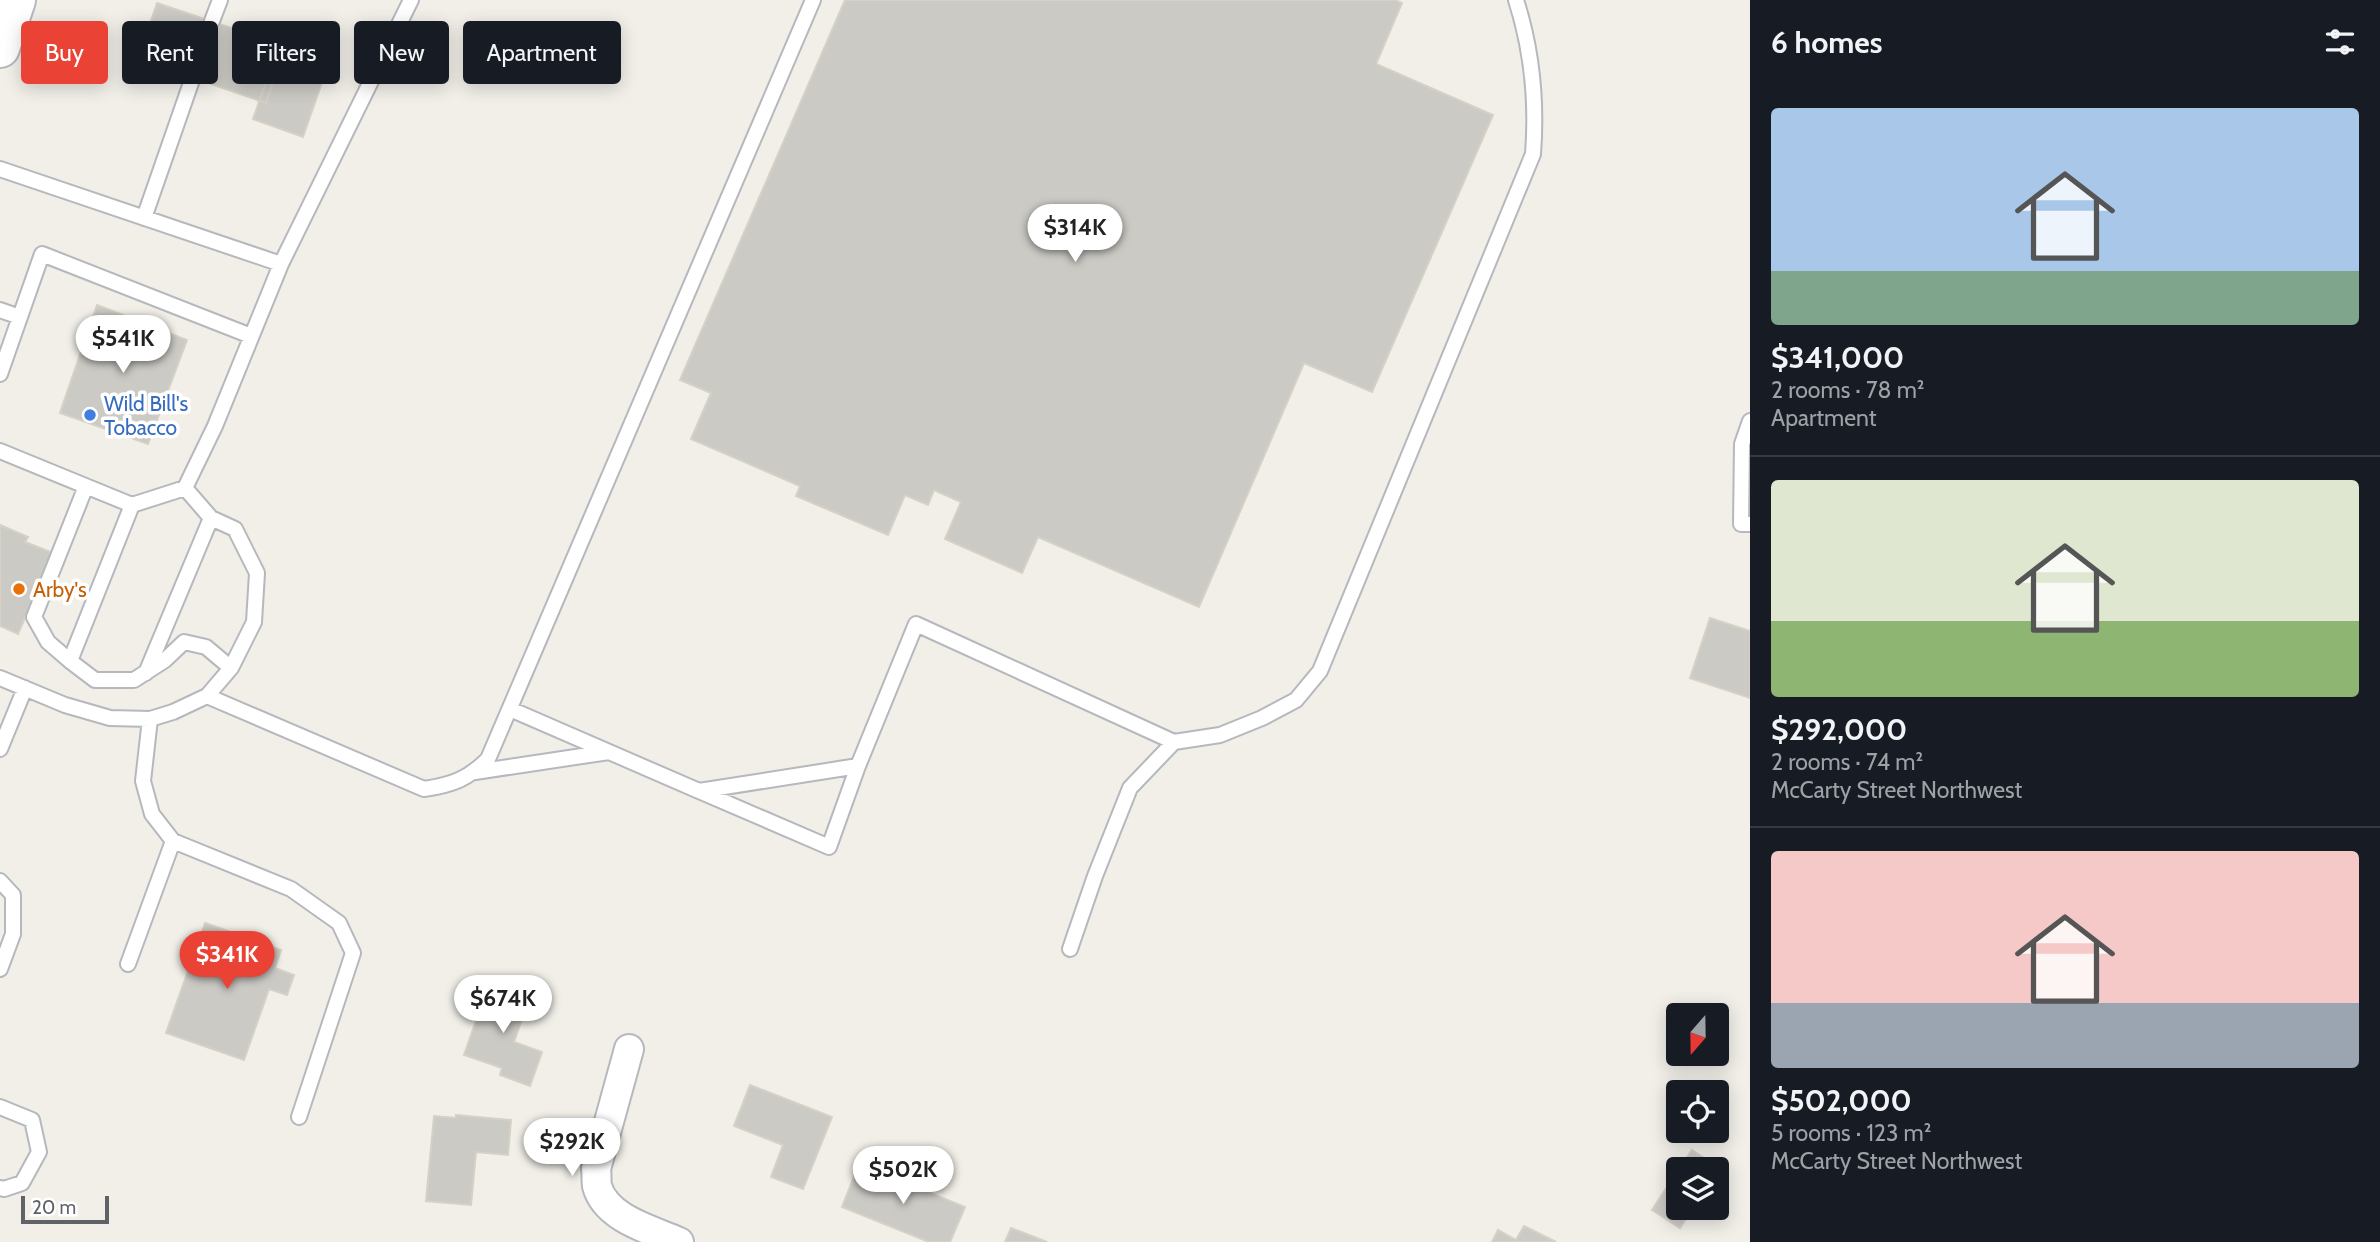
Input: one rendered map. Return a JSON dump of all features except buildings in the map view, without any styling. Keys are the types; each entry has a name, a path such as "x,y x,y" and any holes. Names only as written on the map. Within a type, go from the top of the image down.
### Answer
{"main road":[{"path":"0,47 16,0"}],"street":[{"path":"629,1049 596,1169 597,1187 612,1209 633,1222 679,1242"}],"lane":[{"path":"212,21 220,0"},
{"path":"0,451 132,505 185,488 215,426 281,264 411,0"},
{"path":"207,696 424,789 450,785 475,772 488,759 813,0"},
{"path":"510,709 829,847 858,766 916,624 1174,743 1220,735 1262,718 1296,700 1320,671 1533,154 1536,115 1527,34 1516,0"},
{"path":"144,218 191,84"},
{"path":"0,169 281,264"},
{"path":"0,374 43,254 251,336"},
{"path":"0,310 20,317"},
{"path":"1750,421 1741,524 1750,524"},
{"path":"86,486 34,617 48,642 94,680 134,680 146,674 184,642 206,647 231,668"},
{"path":"0,678 65,705 110,718 150,719 173,712 207,696 231,668 254,622 257,573 235,529 211,518 185,488"},
{"path":"70,661 132,505"},
{"path":"146,674 211,518"},
{"path":"0,749 24,688"},
{"path":"150,719 144,781 152,814 173,841 291,889 339,923 353,953 299,1117"},
{"path":"1070,949 1130,788 1174,743"},
{"path":"475,772 610,752"},
{"path":"699,791 858,766"},
{"path":"128,964 173,841"},
{"path":"0,881 13,895 13,934 0,968"},
{"path":"0,1107 32,1120 39,1152 22,1184 0,1188"}],"place":[{"name":"Wild Bill's Tobacco","path":"90,415"},
{"name":"Arby's","path":"19,589"}]}
